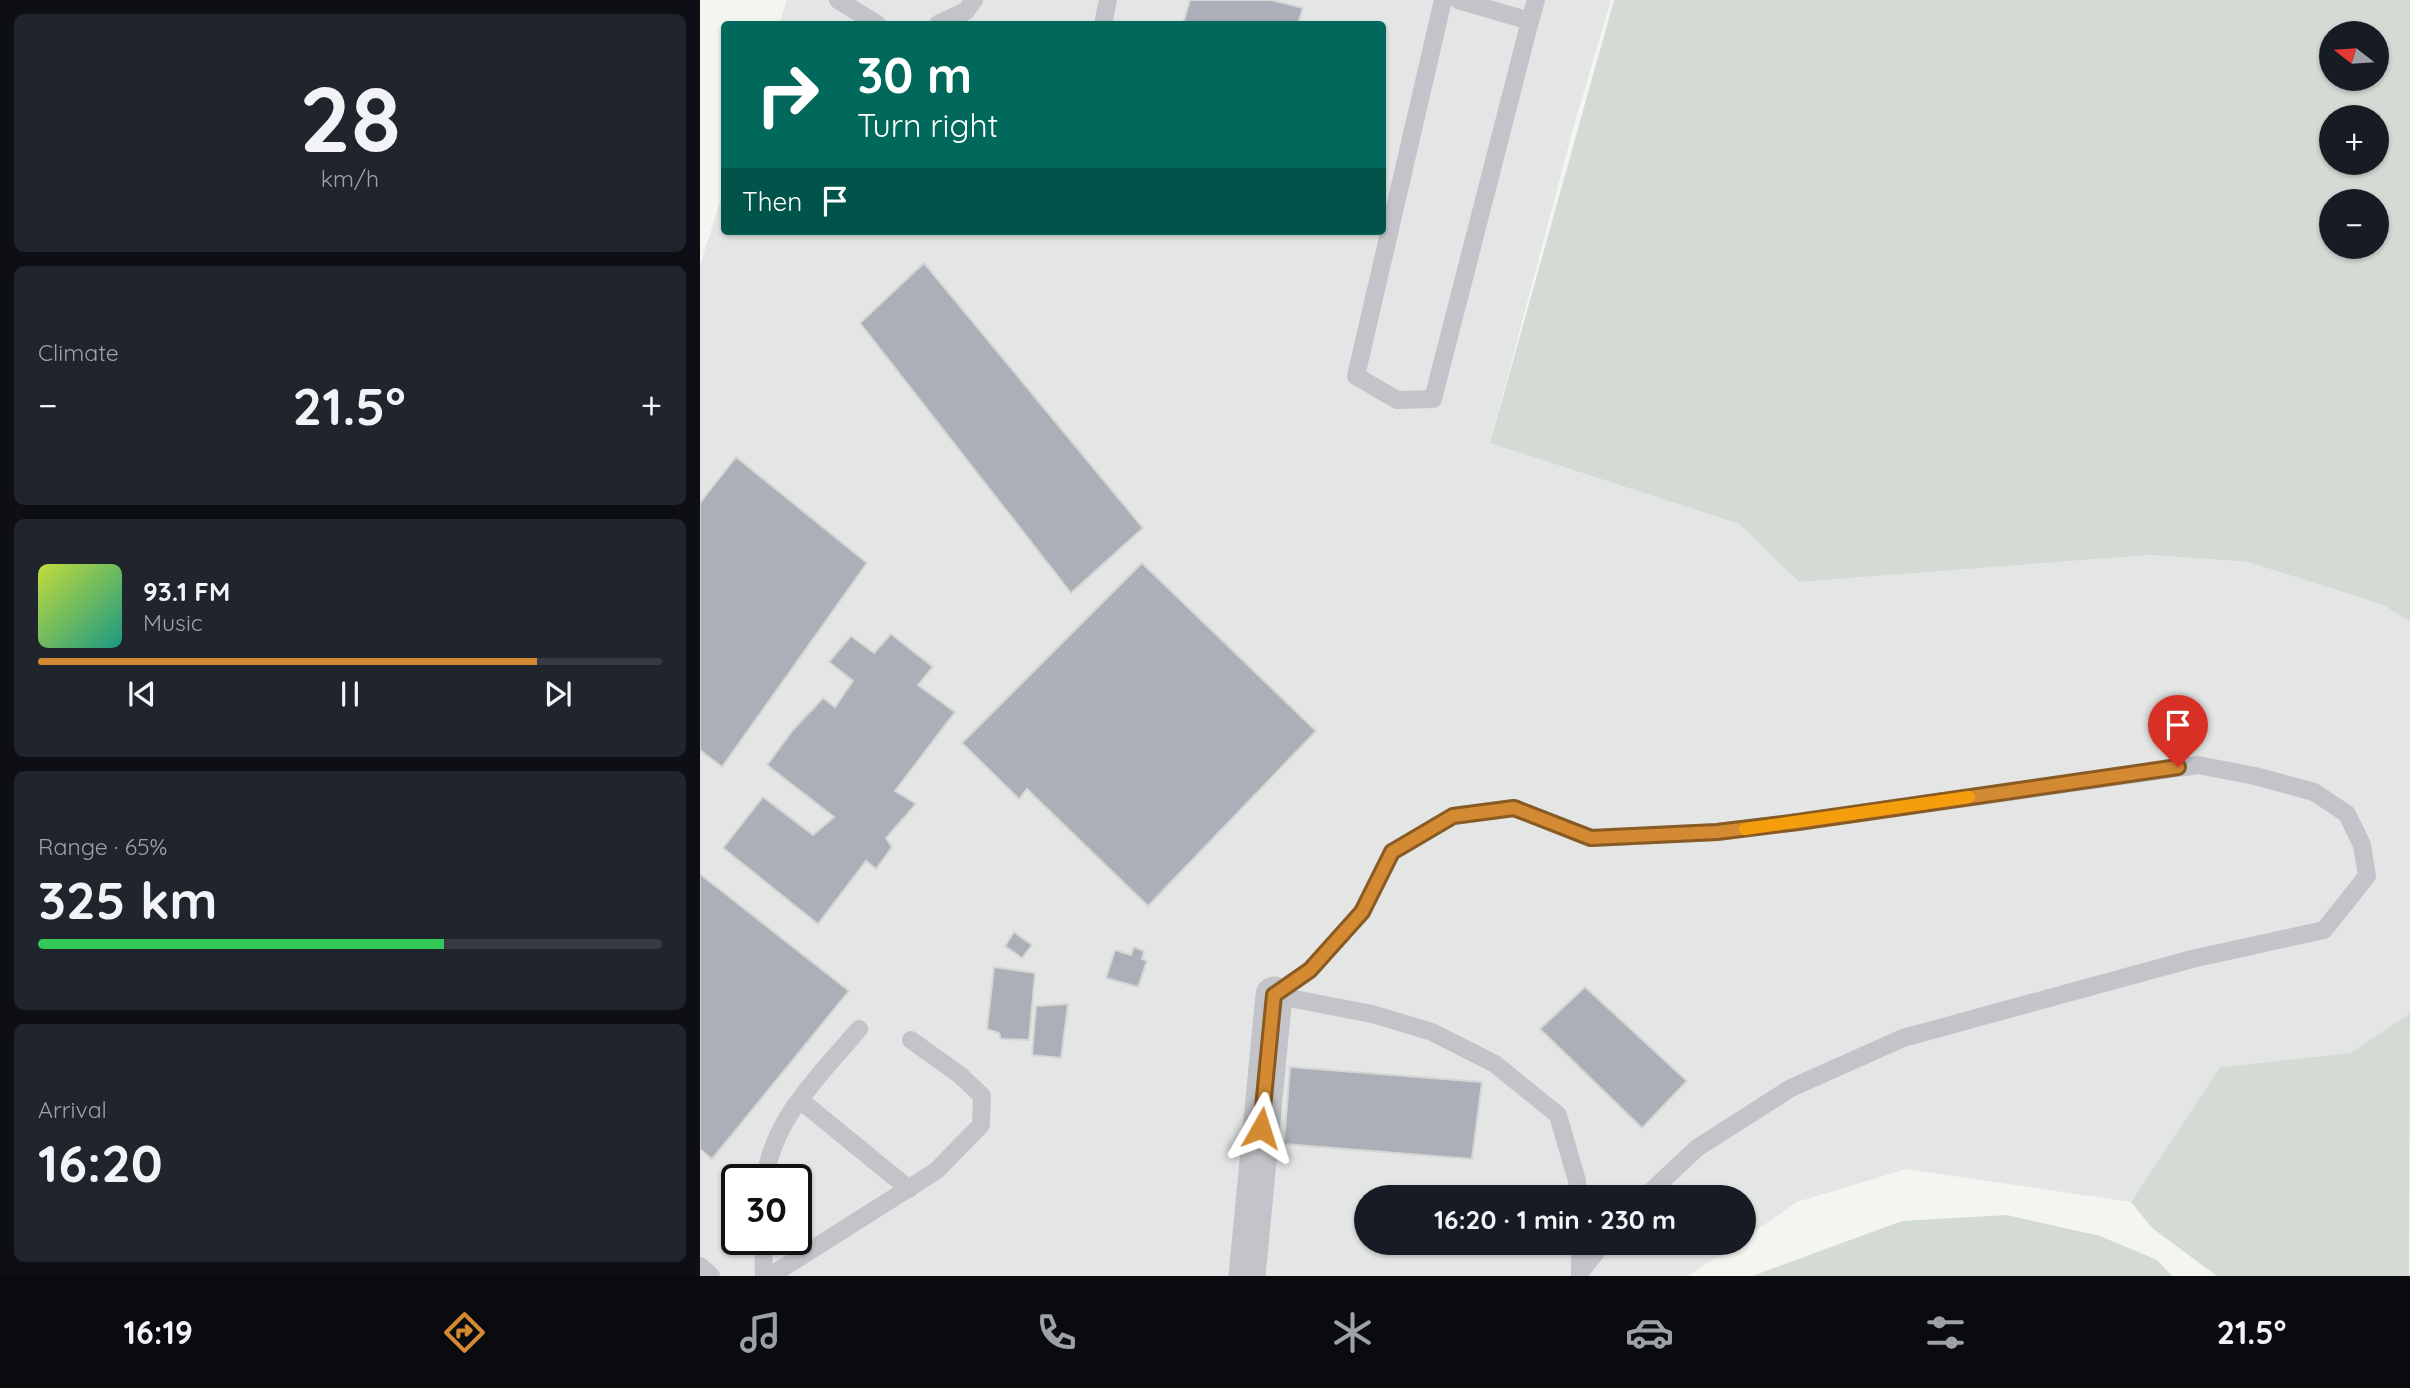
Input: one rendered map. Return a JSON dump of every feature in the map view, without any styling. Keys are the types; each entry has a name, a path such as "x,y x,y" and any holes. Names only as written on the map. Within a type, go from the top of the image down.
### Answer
{"street":[{"path":"1247,1276 1274,995"}],"lane":[{"path":"838,0 872,21"},
{"path":"944,21 966,11 974,0"},
{"path":"1104,21 1108,0"},
{"path":"1443,0 1356,376 1397,400 1433,399 1536,0"},
{"path":"1458,0 1530,21"},
{"path":"1274,995 1310,970 1362,912 1392,852 1453,816 1514,808 1591,838 1717,832 2198,765 2255,776 2314,792 2347,814 2362,845 2367,876 2324,930 2192,959 1903,1038 1791,1088 1697,1148 1658,1185"},
{"path":"1274,995 1371,1014 1432,1032 1495,1063 1558,1115 1577,1185"},
{"path":"767,1164 774,1140 790,1112 859,1029"},
{"path":"770,1276 936,1171 981,1125 982,1096 960,1075 911,1040"},
{"path":"800,1100 909,1189"},
{"path":"763,1255 764,1276"},
{"path":"1580,1255 1580,1274"},
{"path":"1580,1274 1594,1255"},
{"path":"700,1266 711,1276"}],"shaded area":[{"path":"787,0 1611,0 1574,125 1490,443 1739,524 1799,582 2150,555 2248,562 2383,605 2410,622 2410,1013 2350,1053 2220,1067 2131,1202 1906,1169 1797,1202 1756,1230 1756,1185 1354,1185 1354,1255 1720,1255 1688,1276 700,1276 700,265 721,199 721,235 1386,235 1386,21 780,21"},
{"path":"1614,0 2410,0 2410,622 2383,605 2248,562 2150,555 1799,582 1739,524 1490,443"},
{"path":"2410,1013 2409,1276 2217,1276 2152,1228 2131,1202 2220,1067 2350,1053"},
{"path":"2007,1215 2100,1236 2157,1260 2172,1276 1752,1276 1902,1221"}],"building":[{"path":"1190,0 1271,0 1303,8 1299,21 1184,21"},
{"path":"924,263 1143,528 1071,593 860,323"},
{"path":"736,457 867,563 722,767 700,750 700,503"},
{"path":"1142,563 1316,731 1148,906 1027,789 1019,799 962,743"},
{"path":"891,634 933,667 918,685 955,712 895,791 916,804 886,838 892,847 876,869 866,861 818,924 723,848 763,797 813,835 834,817 767,765 793,730 823,698 835,707 853,681 829,662 851,636 874,653"},
{"path":"700,874 849,991 712,1159 700,1149"},
{"path":"1014,932 1032,945 1022,958 1005,946"},
{"path":"1134,947 1144,951 1142,959 1147,961 1138,987 1106,978 1115,950 1131,955"},
{"path":"994,967 1035,973 1029,1040 1001,1039 999,1033 987,1029"},
{"path":"1585,987 1687,1081 1642,1128 1540,1029"},
{"path":"1068,1004 1061,1058 1032,1055 1036,1006"},
{"path":"1290,1067 1482,1082 1472,1159 1284,1144"}],"slow traffic":[{"path":"1745,829 1969,797"}],"route":[{"path":"1261,1128 1274,995 1310,970 1362,912 1392,852 1453,816 1514,808 1591,838 1717,832 2178,767"}]}
